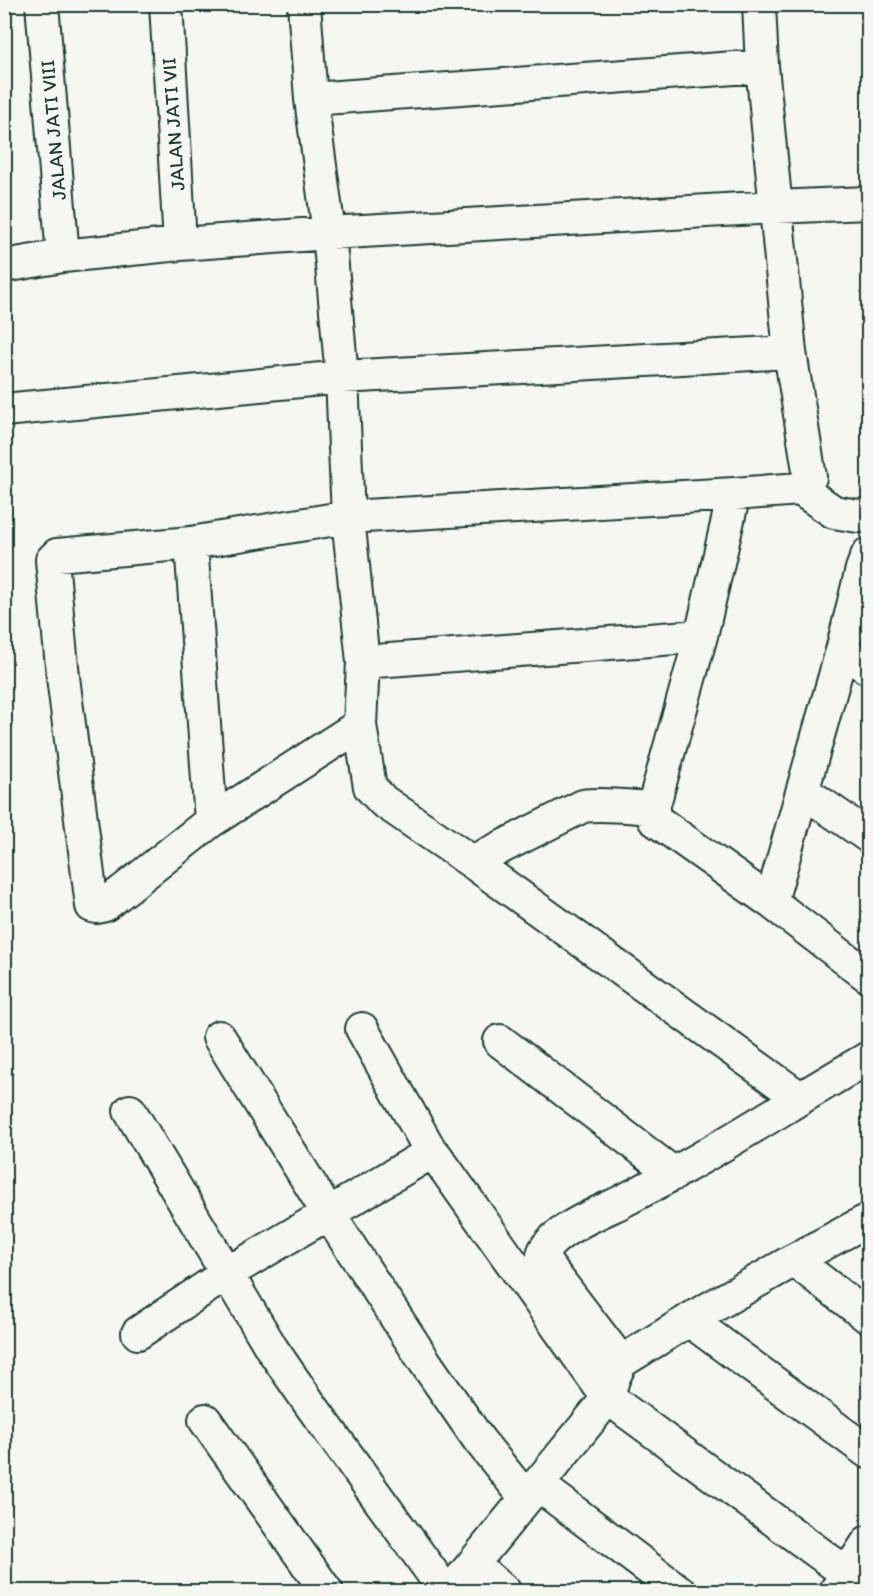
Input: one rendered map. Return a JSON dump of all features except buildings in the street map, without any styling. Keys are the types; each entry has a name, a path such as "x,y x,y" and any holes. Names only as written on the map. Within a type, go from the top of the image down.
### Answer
{"street":[{"name":"JALAN JATI VIII","path":"42,4 63,256"},
{"name":"JALAN JATI VII","path":"165,4 180,244"},
{"path":"304,4 311,99 329,233 342,377 348,517 363,662 360,725 370,787 382,801 472,862 800,1098"},
{"path":"759,4 762,66 790,352 810,477 800,489"},
{"path":"311,99 762,66"},
{"path":"4,266 63,256 180,244 329,233 868,203"},
{"path":"4,410 342,377 790,352"},
{"path":"360,725 211,821 105,905 92,906 63,677 52,560 57,555 191,543 348,517 800,489 834,512 858,516 868,514"},
{"path":"734,494 701,636 653,808 654,819 771,902 868,976"},
{"path":"191,543 211,821"},
{"path":"771,902 843,651 862,569 868,554"},
{"path":"363,662 701,636"},
{"path":"843,651 868,668"},
{"path":"803,791 868,836"},
{"path":"472,862 583,806 596,804 653,808"},
{"path":"362,1029 433,1155 436,1156 608,1398 850,1585 868,1542"},
{"path":"219,1037 328,1213 479,1440 532,1491 680,1592"},
{"path":"500,1041 674,1174"},
{"path":"621,1362 543,1260 544,1250 560,1233 674,1174 868,1058"},
{"path":"130,1111 272,1348 310,1404 448,1592 608,1398 621,1362 688,1320 868,1220"},
{"path":"138,1333 226,1274 427,1155 433,1155"},
{"path":"794,1260 868,1317"},
{"path":"688,1320 868,1452"},
{"path":"205,1420 327,1592"},
{"path":"473,1564 505,1592"}]}
